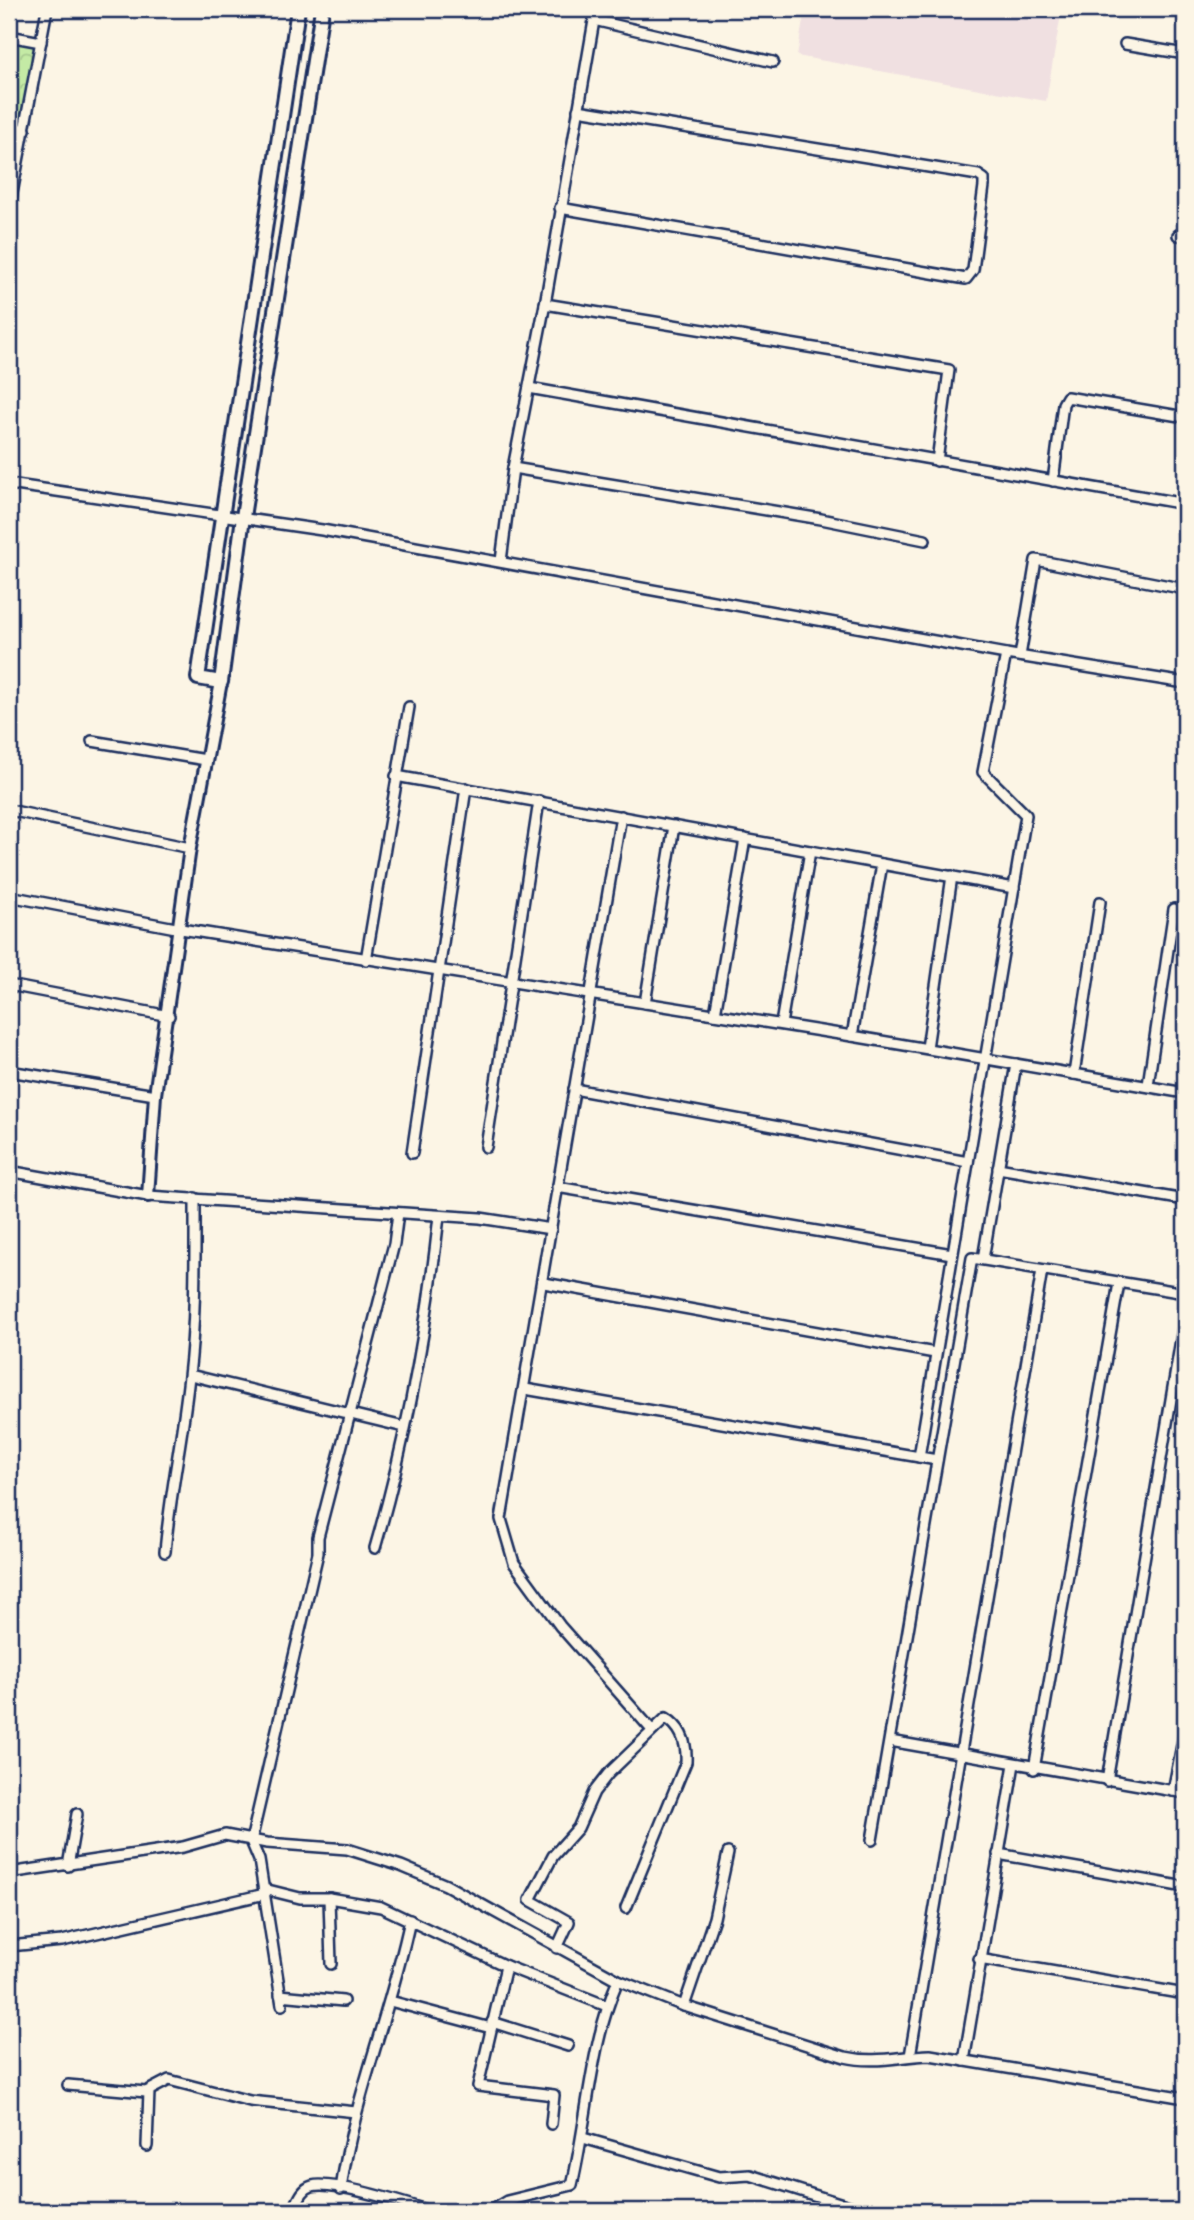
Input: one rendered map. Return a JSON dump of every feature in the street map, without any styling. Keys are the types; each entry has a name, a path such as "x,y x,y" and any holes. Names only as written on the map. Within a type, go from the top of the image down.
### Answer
{"main road":[{"path":"298,9 198,678 221,682 243,517 322,9"},
{"path":"292,41 316,45"},
{"path":"288,68 311,71"}],"street":[{"path":"9,209 47,9"},
{"path":"501,561 513,468 545,304 596,9"},
{"path":"594,20 773,62"},
{"path":"9,36 41,42"},
{"path":"1125,44 1185,54"},
{"path":"560,208 966,279 972,270 984,186 984,179 978,176 578,110"},
{"path":"9,127 25,130"},
{"path":"545,304 949,370 937,461"},
{"path":"529,388 1185,504"},
{"path":"1053,481 1063,404 1067,397 1185,417"},
{"path":"513,468 821,519 925,540"},
{"path":"9,484 243,517 501,561 1006,654 1185,683"},
{"path":"1020,656 1036,560 1185,589"},
{"path":"919,1457 1026,815 984,772 1006,654"},
{"path":"148,1196 155,1095 169,1016 191,848 221,682"},
{"path":"366,960 409,707"},
{"path":"92,741 206,760"},
{"path":"396,776 1014,888"},
{"path":"412,1153 466,788"},
{"path":"486,1147 539,802"},
{"path":"9,810 191,848"},
{"path":"621,816 502,1519 514,1563 560,1626 652,1729"},
{"path":"645,1003 674,826"},
{"path":"715,1014 745,839"},
{"path":"781,1024 810,851"},
{"path":"852,1036 882,864"},
{"path":"927,1048 952,876"},
{"path":"9,896 181,929 366,960 781,1024 1185,1093"},
{"path":"1074,1074 1100,902"},
{"path":"1148,1085 1174,909"},
{"path":"9,985 169,1016"},
{"path":"982,1259 1016,1064"},
{"path":"9,1071 155,1095"},
{"path":"574,1089 968,1162"},
{"path":"998,1168 1185,1200"},
{"path":"9,1171 148,1196 439,1216 551,1229"},
{"path":"557,1187 952,1254"},
{"path":"164,1552 170,1493 190,1375 195,1283 195,1198"},
{"path":"343,2001 281,2000 259,1860 251,1841 318,1553 318,1537 394,1244 398,1213"},
{"path":"375,1548 396,1477 432,1278 439,1216"},
{"path":"872,1839 972,1258 1185,1293"},
{"path":"910,2056 1042,1270"},
{"path":"544,1283 935,1353"},
{"path":"1034,1769 1119,1283"},
{"path":"1108,1781 1185,1316"},
{"path":"190,1375 404,1427"},
{"path":"525,1389 937,1460"},
{"path":"557,1948 569,1922 530,1900 554,1856 578,1828 594,1792 652,1729 666,1718 675,1724 687,1748 686,1762 626,1908"},
{"path":"1172,1791 1185,1730"},
{"path":"890,1741 1034,1769 1185,1793"},
{"path":"964,2061 979,1959 1014,1764"},
{"path":"68,1866 77,1814"},
{"path":"9,1873 183,1847 225,1835 251,1841 346,1849 401,1866 446,1885 618,1980 684,2006 845,2057 864,2061 892,2061 910,2056 930,2055 1185,2098"},
{"path":"684,2006 714,1918 728,1853"},
{"path":"998,1854 1185,1887"},
{"path":"9,1946 62,1941 265,1892 300,1898 329,1898 381,1907 506,1966 607,2006"},
{"path":"329,1898 331,1964"},
{"path":"341,2189 356,2112 390,2001 410,1920"},
{"path":"979,1959 1185,1994"},
{"path":"506,1966 478,2086 554,2095 551,2124"},
{"path":"490,2211 507,2201 572,2185 607,2006 618,1980"},
{"path":"390,2001 568,2046"},
{"path":"68,2085 149,2091 161,2082 176,2081 250,2101 356,2112"},
{"path":"147,2146 149,2091"},
{"path":"583,2138 719,2177 750,2175 865,2211"},
{"path":"293,2211 301,2194 311,2186 396,2200 429,2211"}],"shaded area":[{"path":"805,9 1034,9 1061,14 1046,101 797,56"}],"green space":[{"path":"9,36 41,42 25,130 9,127"}]}
